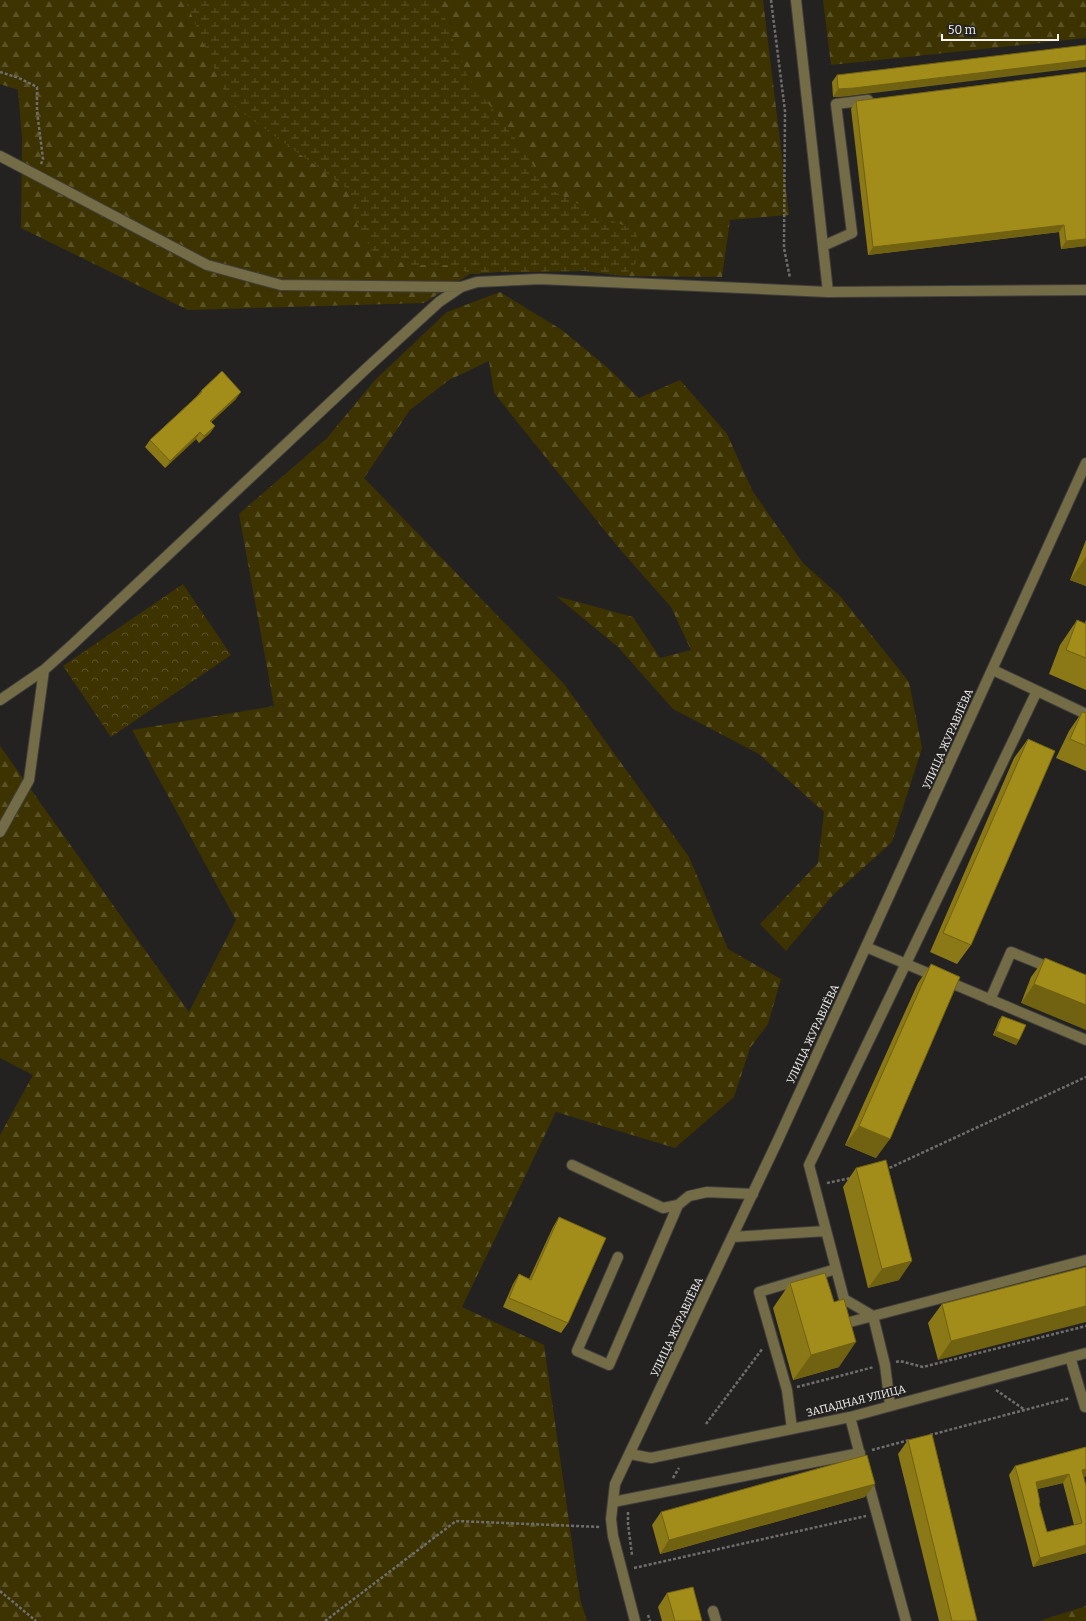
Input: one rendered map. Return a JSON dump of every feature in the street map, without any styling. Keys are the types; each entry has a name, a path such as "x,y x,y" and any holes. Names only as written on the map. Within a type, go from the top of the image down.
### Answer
{"street":[{"path":"796,0 828,292"},
{"path":"823,246 852,234 836,104 875,99"},
{"path":"0,156 207,265 281,285 460,287 477,282 540,279 828,292 1086,290"},
{"path":"0,700 44,670 78,640 374,361 439,302 460,287"},
{"name":"УЛИЦА ЖУРАВЛЁВА","path":"635,1621 618,1558 612,1528 615,1484 753,1194 1086,463"},
{"path":"0,832 29,780 44,670"},
{"path":"993,670 1086,714"},
{"path":"890,1405 885,1365 873,1316 844,1299 809,1165 1037,691"},
{"path":"866,947 1086,1040"},
{"path":"990,1000 1011,952 1066,974"},
{"path":"572,1165 663,1208 678,1205"},
{"path":"618,1257 577,1351 609,1365 678,1205 689,1196 708,1192 753,1194"},
{"path":"732,1237 826,1231"},
{"path":"850,1322 1086,1260"},
{"path":"792,1429 787,1390 759,1292 836,1269"},
{"name":"ЗАПАДНАЯ УЛИЦА","path":"630,1454 651,1458 850,1417 1086,1353"},
{"path":"1070,1357 1084,1407"},
{"path":"850,1417 906,1621"},
{"path":"613,1502 860,1453"},
{"path":"713,1611 716,1621"}],"path":[{"path":"771,0 785,111 784,248 793,290"},
{"path":"0,72 19,78 37,87 37,111 43,159 36,175"},
{"path":"878,1172 1086,1077"},
{"path":"815,1186 857,1176"},
{"path":"787,1390 900,1361 923,1367 1086,1326"},
{"path":"706,1424 772,1337"},
{"path":"982,1380 1026,1410"},
{"path":"928,1435 1081,1395"},
{"path":"860,1453 912,1439"},
{"path":"628,1499 628,1524 634,1568 637,1576"},
{"path":"634,1568 877,1513"},
{"path":"325,1621 456,1521 612,1528"},
{"path":"0,1591 36,1621"},
{"path":"648,1613 650,1621"}],"green space":[{"path":"0,0 763,0 789,215 730,220 722,277 624,276 585,271 498,272 470,274 424,303 188,310 21,228 22,139 18,90 0,84"},
{"path":"185,0 436,0 439,3 468,77 515,138 549,189 608,219 635,230 642,256 624,276 585,271 498,272 470,274 453,265 413,265 375,256 357,224 348,189 229,103"},
{"path":"823,0 1086,0 1086,38 831,65"},
{"path":"500,292 562,330 608,368 639,398 680,380 727,434 753,492 803,563 841,597 909,682 922,748 892,842 833,895 786,951 760,924 818,863 824,812 759,754 673,709 618,647 556,596 633,617 660,658 691,650 671,607 618,547 494,393 489,361 449,380 410,410 364,478 564,684 689,857 728,949 781,979 768,1024 750,1048 734,1097 675,1148 556,1112 462,1307 544,1345 580,1599 587,1621 0,1621 0,1135 33,1075 0,1058 0,746 189,1012 236,920 132,730 274,706 239,514 327,438 375,380 447,312"},
{"path":"183,584 231,655 111,737 63,666"},
{"path":"1086,1606 1086,1621 1040,1621 1042,1620"}],"building":[{"path":"1086,45 1086,60 838,89 837,75"},
{"path":"1086,72 1086,239 1066,241 1064,225 873,247 856,101"},
{"path":"222,371 241,392 210,421 215,426 204,436 200,432 170,461 150,440 202,392 201,391"},
{"path":"1077,620 1086,624 1086,658 1066,650"},
{"path":"1082,712 1086,713 1086,746 1070,739"},
{"path":"1028,739 1055,751 971,945 943,933"},
{"path":"1045,958 1086,975 1086,1005 1034,984"},
{"path":"931,964 960,977 890,1139 859,1126"},
{"path":"1002,1016 1026,1025 1019,1040 996,1031"},
{"path":"886,1160 912,1261 882,1269 856,1168"},
{"path":"559,1217 606,1238 568,1323 509,1298 519,1274 531,1280"},
{"path":"1086,1267 1086,1306 951,1341 942,1304"},
{"path":"825,1273 834,1302 844,1299 856,1342 811,1355 790,1283"},
{"path":"932,1434 977,1621 952,1621 908,1440"},
{"path":"1086,1447 1086,1469 1082,1470 1086,1486 1086,1545 1040,1558 1015,1466","holes":["1069,1474 1082,1523 1047,1532 1039,1503 1036,1482"]},
{"path":"867,1455 875,1484 669,1540 661,1512"},
{"path":"693,1587 702,1621 675,1621 667,1593"}]}
